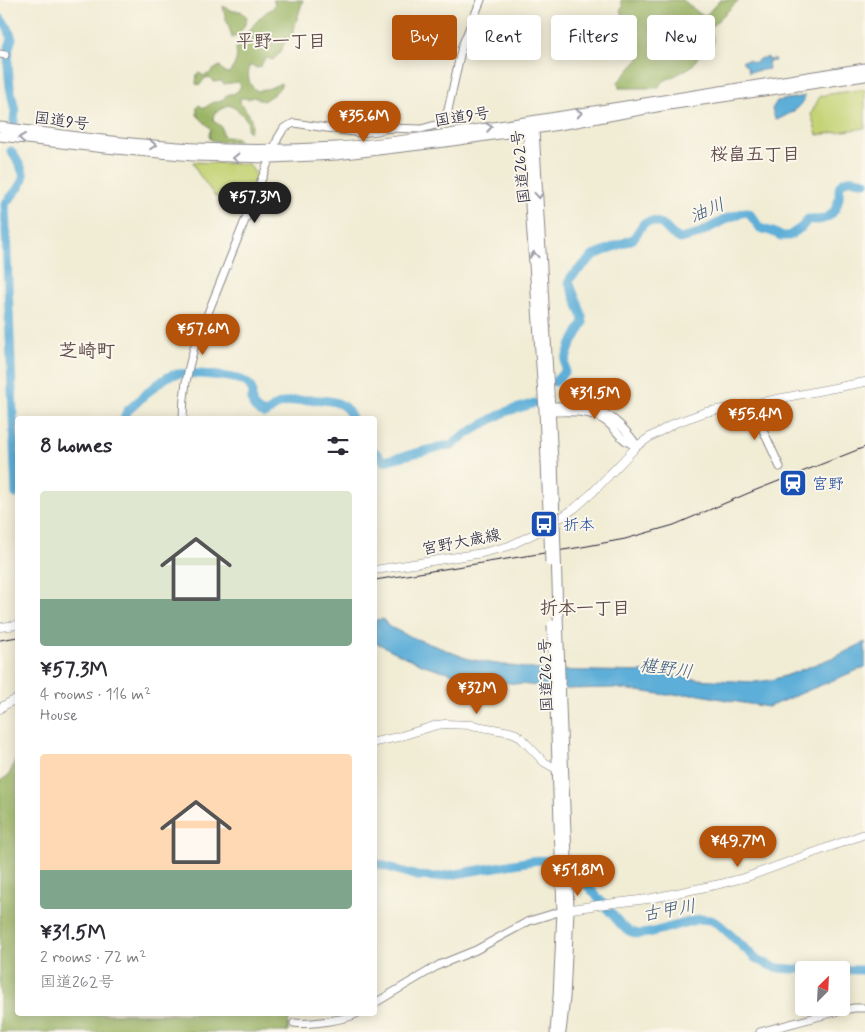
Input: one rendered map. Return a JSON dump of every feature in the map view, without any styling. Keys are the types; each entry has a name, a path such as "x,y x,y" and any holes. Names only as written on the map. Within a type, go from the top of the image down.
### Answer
{"highway":[{"name":"国道9号","path":"0,136 163,154 229,158 345,154 444,142 865,68"},
{"name":"国道9号","path":"0,127 193,148 300,149 338,147 571,123 662,106 865,76"},
{"name":"国道262号","path":"531,126 549,409 556,563 558,704 566,910 565,998 561,1032"},
{"name":"国道262号","path":"555,1032 566,910"}],"main road":[{"name":"宮野大歳線","path":"377,570 482,553 509,546 542,530 562,517 606,479 637,446 650,437 692,417 706,412 865,382"},
{"path":"0,627 15,625"},
{"path":"0,709 15,700"},
{"path":"377,742 437,725 472,725 516,734 544,762 560,771"},
{"path":"566,910 648,899 720,884 747,877 865,834"}],"street":[{"path":"183,416 186,379 194,348 284,128 294,123 371,132 388,128 421,129 439,124 444,119 448,110 462,46 481,0"},
{"path":"751,404 780,468"},
{"path":"549,409 582,405 605,412 632,436 637,446"},
{"path":"377,1002 439,965 476,950 522,924 566,910"},
{"path":"760,1032 839,1011 865,1008"},
{"path":"294,1023 307,1024 352,1016"}],"green space":[{"path":"273,0 303,0 292,35 284,44 279,54 273,60 267,58 263,61 261,67 249,66 248,77 251,85 257,91 281,83 281,86 274,94 263,101 255,97 248,99 240,98 240,103 251,120 252,124 249,132 247,129 248,122 234,108 228,105 215,112 214,122 221,126 222,134 225,137 237,138 239,141 216,142 210,139 211,129 197,115 197,107 199,105 204,108 214,102 219,102 229,94 238,91 241,85 238,82 224,84 221,81 214,82 209,77 204,79 200,85 196,84 197,74 199,73 204,76 220,66 224,72 229,73 236,62 236,49 257,21 273,8 275,3"},
{"path":"621,0 683,0 700,14 706,15 647,15 647,60 696,60 692,66 662,82 658,88 619,88 618,82 639,59 637,54 637,15 623,15 620,10 623,8"},
{"path":"720,0 739,0 715,23 715,15 706,15"},
{"path":"223,6 232,11 241,11 247,17 238,35 232,38 225,14"},
{"path":"865,90 865,128 817,135 811,114 820,96"},
{"path":"193,162 249,164 257,176 246,197 232,202 215,196 198,173"},
{"path":"15,762 15,1016 289,1016 288,1032 0,1032 0,781 9,775"}],"water":[{"path":"767,57 768,60 774,59 775,61 768,62 769,69 749,72 742,61 749,60 756,63 759,59"},
{"path":"805,96 804,101 798,108 777,120 775,119 772,109 777,101"},
{"path":"383,619 388,626 409,636 469,659 540,670 652,672 695,679 755,682 788,675 839,655 865,642 865,667 768,707 695,694 667,695 614,688 568,689 460,676 424,665 377,643 377,620"}],"waterway":[{"path":"0,18 8,28 12,39 9,47 8,65 15,111 14,122"},
{"path":"11,151 23,174 21,184 5,204 15,468"},
{"name":"油川","path":"555,382 565,371 565,362 570,347 583,323 582,315 569,282 571,277 594,255 633,239 644,223 652,221 662,224 680,239 696,235 728,218 745,212 749,213 760,228 781,236 789,236 802,227 808,219 820,220 829,216 838,204 839,188 842,183 850,180 865,182"},
{"name":"油川","path":"125,416 127,411 152,389 172,375 178,374 222,376 242,380 252,390 254,406 264,414 278,405 287,402 322,400 343,406 351,416"},
{"name":"油川","path":"377,454 384,461 444,446 452,446 455,442 495,417 534,403"},
{"name":"古甲川","path":"377,864 417,876 438,877 531,861 552,861 574,872 622,926 629,931 638,934 649,933 700,919 711,920 720,925 755,958 771,966 791,969 865,970"}],"railway":[{"path":"377,580 625,539 674,525 865,447"},
{"path":"0,640 15,638"}],"place":[{"name":"宮野","path":"793,483"},
{"name":"折本","path":"544,524"}],"district":[{"name":"平野一丁目","path":"281,41"},
{"name":"桜畠五丁目","path":"755,154"},
{"name":"芝崎町","path":"87,350"},
{"name":"折本一丁目","path":"585,608"}],"water label":[{"name":"椹野川","path":"666,668"}]}
